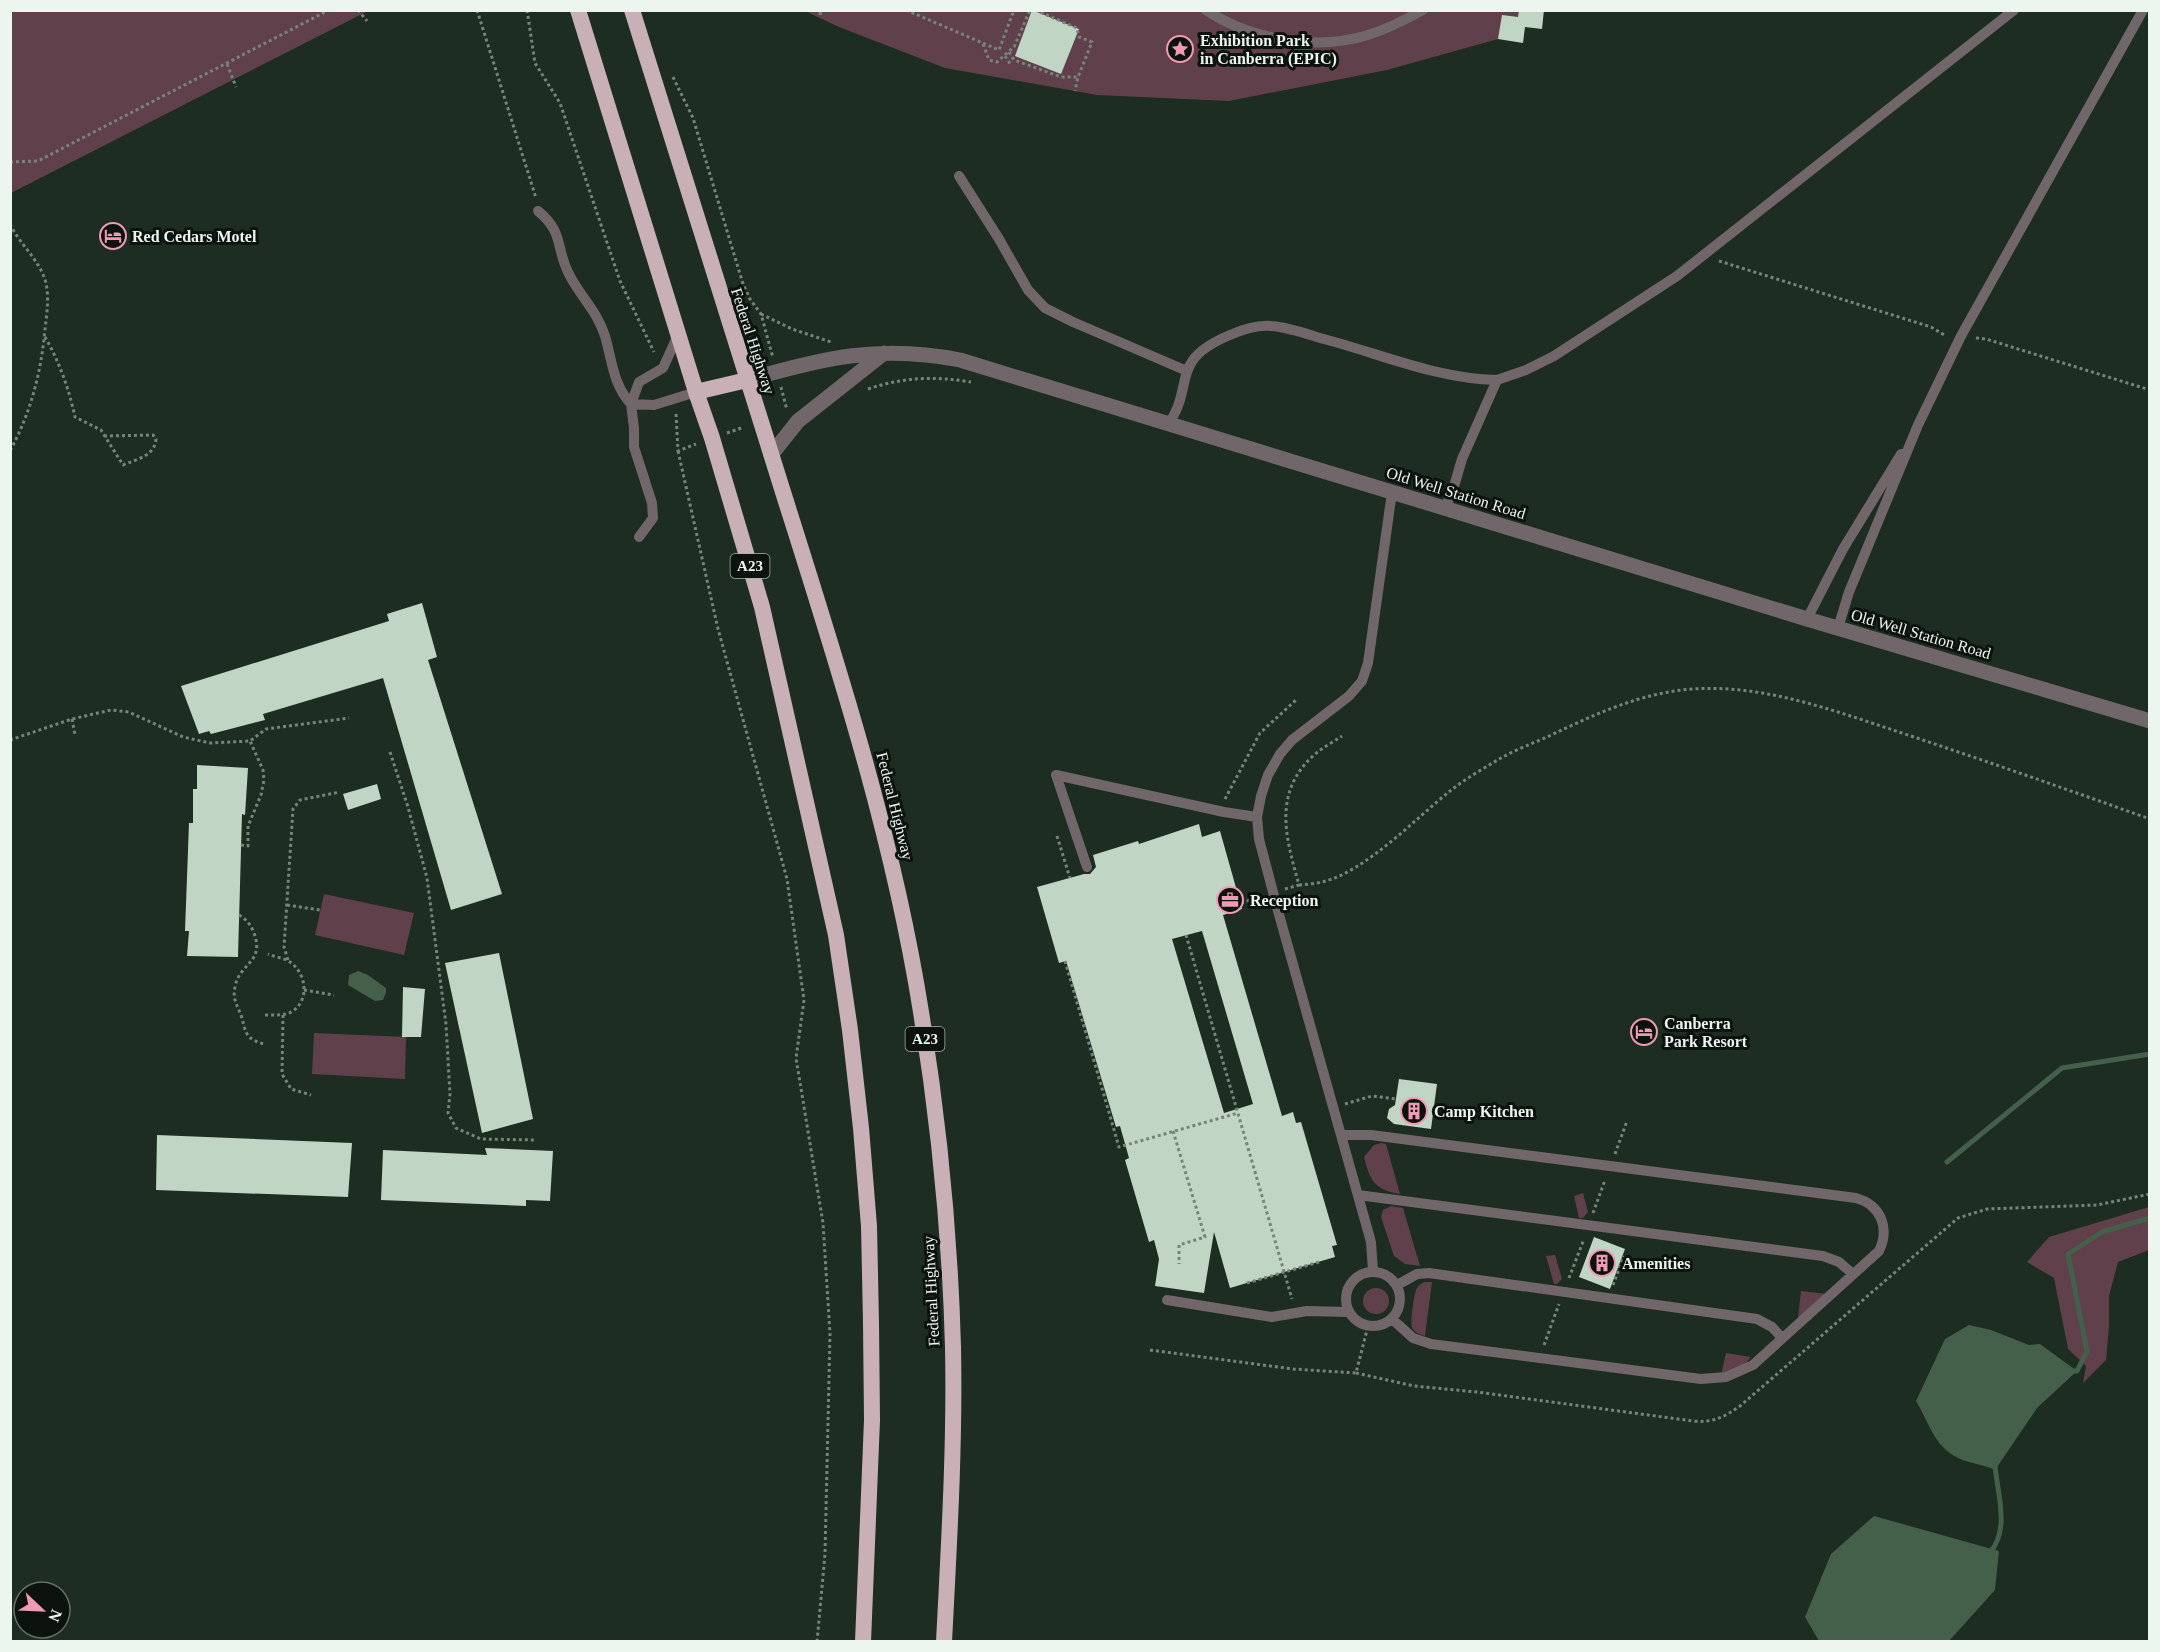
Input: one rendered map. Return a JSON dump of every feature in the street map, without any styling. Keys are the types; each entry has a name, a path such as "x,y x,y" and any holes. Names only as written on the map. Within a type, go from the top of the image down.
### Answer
{"highway":[{"name":"A23","path":"578,10 712,438 762,607 836,935 850,1030 869,1226 872,1420 863,1641"},
{"name":"Federal Highway","path":"632,10 866,765 904,919 921,1012 942,1180 953,1348 952,1446 944,1641"},
{"path":"696,392 747,380"}],"street":[{"name":"Old Well Station Road","path":"747,380 824,359 884,353 934,355 960,360 1807,619 2150,721"},
{"path":"771,455 798,421 884,353"}],"lane":[{"path":"1206,10 1236,26 1262,35 1311,42 1366,36 1423,10"},
{"path":"1397,10 1402,21"},
{"path":"1169,424 1179,404 1187,371 1194,359 1205,349 1246,328 1270,326 1347,344 1413,366 1457,377 1497,380 1526,370 1572,345 1677,276 2014,10"},
{"path":"1838,628 1849,592 1918,425 1961,336 2143,10"},
{"path":"959,176 1028,290 1045,308 1187,371"},
{"path":"538,211 549,220 555,229 569,275 597,316 622,395 631,404 654,405 696,392"},
{"path":"639,537 652,518 652,503 634,447 631,404 639,382 663,368 678,334"},
{"path":"1444,508 1453,490 1462,459 1497,380"},
{"path":"1807,619 1844,549 1918,425"},
{"path":"1373,1271 1371,1242 1273,892 1259,839 1257,818 1268,775 1280,754 1292,740 1349,696 1362,681 1368,663 1392,492"},
{"path":"1087,867 1056,775 1257,818"},
{"path":"1341,1135 1371,1135 1863,1200 1879,1213 1884,1226 1879,1251 1753,1365 1740,1373 1726,1377 1701,1379 1431,1344 1413,1338 1392,1319"},
{"path":"1358,1195 1823,1256 1839,1262 1853,1274"},
{"path":"1373,1271 1383,1273 1397,1285 1400,1303 1392,1319 1377,1326 1368,1326 1354,1318 1349,1312 1346,1293 1356,1277 1373,1271"},
{"path":"1397,1285 1412,1276 1429,1273 1757,1318 1772,1327 1782,1338"},
{"path":"1167,1300 1272,1317 1307,1311 1349,1312"}],"path":[{"path":"10,162 38,161 329,10"},
{"path":"358,10 367,21"},
{"path":"477,10 536,197 538,211"},
{"path":"527,10 535,63 560,103 620,281 644,335 663,368"},
{"path":"820,15 821,10"},
{"path":"906,10 999,50 1014,10"},
{"path":"982,43 989,60 998,62 1014,47 1030,10"},
{"path":"1035,10 1077,28 1079,37 1092,42 1078,76 1075,91"},
{"path":"1009,52 1014,60 1060,78 1078,76"},
{"path":"1005,56 1011,65"},
{"path":"227,64 236,87"},
{"path":"668,68 693,118 743,284 750,299 761,314 833,342"},
{"path":"10,224 30,252 46,283 47,306 45,337 35,391 29,412 10,451"},
{"path":"1710,251 1718,261 1931,327 1944,336 1986,339 2150,390"},
{"path":"45,337 71,399 75,417 101,430 104,436 123,465 152,452 156,445 153,435 104,436"},
{"path":"862,391 904,378 950,378 975,383"},
{"path":"675,399 678,451 718,629 787,879 803,988 804,1000 796,1058 823,1223 830,1334 825,1554 817,1641"},
{"path":"678,451 787,410 798,421"},
{"path":"1241,903 1299,885 1324,882 1377,853 1452,789 1501,758 1623,704 1654,695 1690,689 1742,690 1774,694 1808,703 1987,761 2150,819"},
{"path":"1219,811 1260,733 1296,700"},
{"path":"10,740 111,710 129,711 183,737 210,743 250,741 266,729 349,718"},
{"path":"72,720 75,735"},
{"path":"1299,885 1286,837 1285,818 1289,793 1300,771 1315,754 1342,736"},
{"path":"241,845 248,846 248,826 261,795 264,780 250,741"},
{"path":"390,752 427,878 447,1024 450,1094 448,1113 456,1128 481,1139 536,1140"},
{"path":"288,960 284,947 292,809 300,800 340,792"},
{"path":"1057,836 1070,878"},
{"path":"287,905 320,910"},
{"path":"239,915 246,919 252,929 257,947 250,965 240,974 235,985 234,1002 247,1036 253,1041 264,1044"},
{"path":"1186,935 1296,1313"},
{"path":"266,1015 283,1015 293,1011 303,1001 304,990 304,981 296,967 288,960 268,954"},
{"path":"1065,961 1119,1147 1238,1113"},
{"path":"304,990 334,995"},
{"path":"283,1015 282,1074 291,1089 311,1095"},
{"path":"1334,1107 1372,1096 1396,1099"},
{"path":"1173,1131 1205,1237 1179,1245 1179,1264"},
{"path":"1611,1291 1624,1256"},
{"path":"1247,1283 1319,1262"},
{"path":"1570,1275 1580,1279"},
{"path":"1150,1350 1293,1370 1356,1373 1368,1326"}],"shaded area":[{"path":"11,10 368,10 368,11 11,193"},
{"name":"Exhibition Park in Canberra (EPIC)","path":"805,11 1537,11 1498,39 1387,70 1229,101 1097,95 945,68 839,27"},
{"path":"324,894 414,913 404,955 315,935"},
{"path":"358,971 386,988 383,1000 375,1001 348,985 349,975"},
{"path":"314,1033 406,1037 405,1079 312,1074"},
{"path":"1386,1144 1400,1194 1379,1187 1371,1178 1364,1157 1374,1145"},
{"path":"1583,1193 1588,1212 1583,1218 1579,1218 1574,1196"},
{"path":"1391,1206 1403,1208 1420,1266 1405,1264 1394,1256 1381,1217 1383,1210"},
{"path":"2149,1207 2149,1250 2118,1262 2109,1296 2106,1360 2083,1383 2086,1366 2068,1349 2054,1278 2027,1262 2049,1237"},
{"path":"1555,1255 1562,1279 1557,1284 1554,1284 1546,1256"},
{"path":"1425,1282 1432,1282 1425,1336 1413,1330 1412,1320 1417,1288"},
{"path":"1376,1288 1385,1292 1389,1301 1385,1310 1376,1314 1367,1310 1363,1301 1367,1292"},
{"path":"1801,1291 1827,1294 1801,1317 1798,1317"},
{"path":"1969,1325 1991,1330 2029,1345 2040,1344 2077,1371 2037,1408 1995,1470 1958,1458 1943,1447 1916,1401 1945,1339"},
{"path":"1726,1353 1751,1357 1743,1366 1721,1375"},
{"path":"1874,1516 1999,1551 1995,1590 1949,1641 1819,1641 1805,1617 1831,1554"}],"building":[{"path":"1032,10 1079,29 1061,74 1015,56"},
{"path":"1519,10 1544,10 1542,29 1525,27 1523,43 1498,39 1502,15 1518,17"},
{"path":"422,603 437,657 428,660 502,894 451,910 383,678 263,714 265,720 211,734 209,731 199,734 181,686 389,621 387,614"},
{"path":"197,765 248,768 245,815 242,814 238,957 187,956 189,931 185,931 189,823 193,823 193,789 197,789"},
{"path":"377,784 381,799 348,810 343,794"},
{"path":"1199,824 1202,837 1220,831 1242,909 1223,915 1282,1116 1293,1112 1296,1123 1301,1122 1337,1245 1332,1246 1335,1257 1230,1288 1214,1232 1204,1293 1155,1286 1159,1259 1154,1240 1149,1242 1125,1160 1129,1158 1120,1126 1116,1127 1066,961 1059,963 1037,887 1090,874 1096,867 1093,855 1138,841 1139,844","holes":["1202,931 1253,1104 1224,1113 1172,939"]},
{"path":"499,953 533,1119 482,1133 445,963"},
{"path":"403,987 425,989 421,1037 402,1037"},
{"name":"Camp Kitchen","path":"1399,1079 1437,1084 1431,1129 1394,1124 1387,1118 1389,1109 1395,1105"},
{"path":"157,1135 352,1143 348,1197 156,1190"},
{"path":"485,1148 553,1151 550,1201 526,1200 526,1206 381,1200 383,1150 487,1155"},
{"name":"Amenities","path":"1594,1237 1625,1249 1610,1289 1579,1277"}],"waterway":[{"path":"1947,1162 2062,1068 2150,1054"},
{"path":"2071,1371 2077,1371 2087,1351 2068,1254 2102,1232 2150,1218"},
{"path":"1989,1554 2000,1534 2001,1522 1995,1465"}],"place":[{"name":"Exhibition Park in Canberra (EPIC)","path":"1180,49"},
{"name":"Red Cedars Motel","path":"113,236"},
{"name":"Reception","path":"1230,900"},
{"name":"Canberra Park Resort","path":"1644,1032"},
{"name":"Camp Kitchen","path":"1414,1111"},
{"name":"Amenities","path":"1602,1263"}]}
